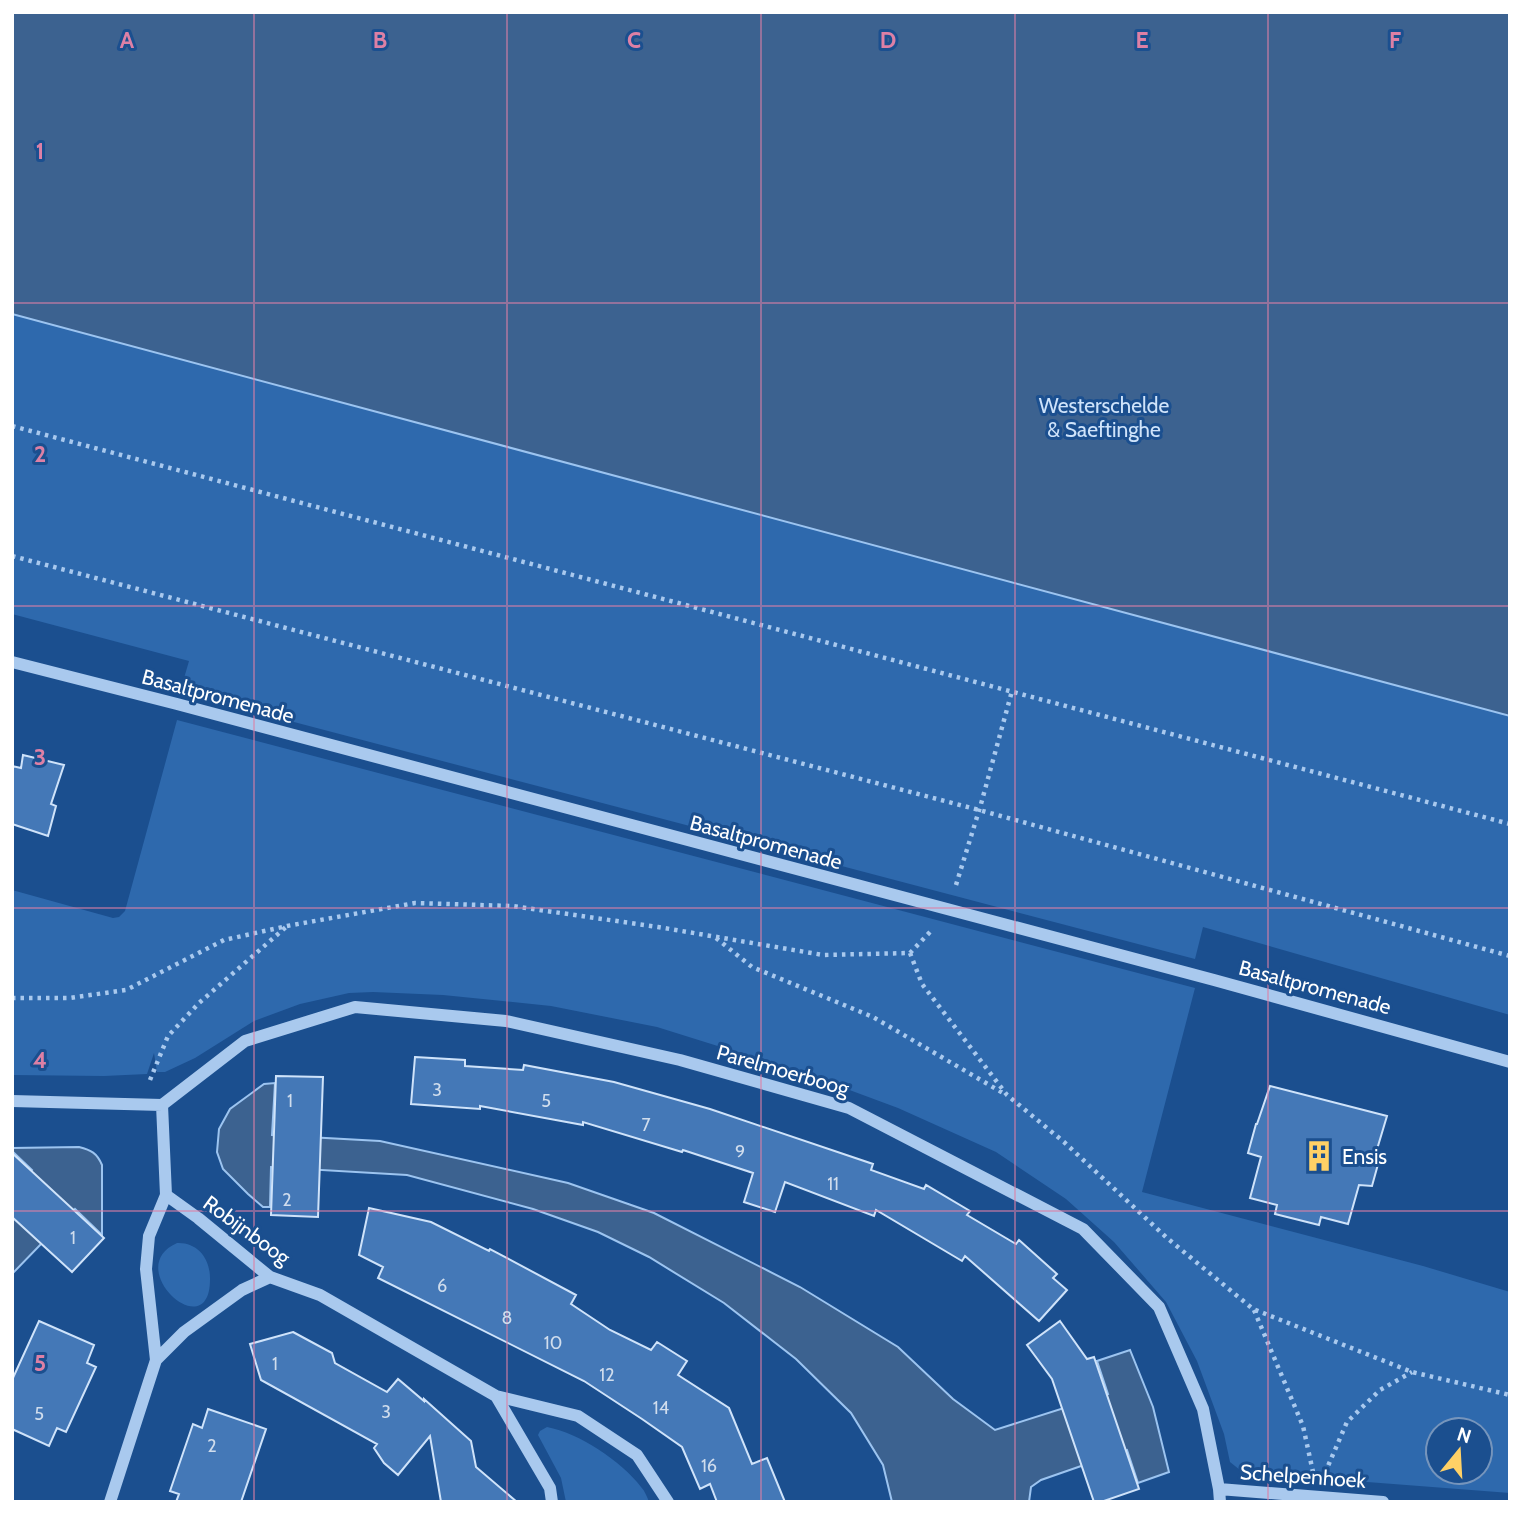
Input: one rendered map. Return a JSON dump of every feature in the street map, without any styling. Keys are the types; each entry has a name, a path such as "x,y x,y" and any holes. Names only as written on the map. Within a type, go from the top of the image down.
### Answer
{"street":[{"name":"Basaltpromenade","path":"12,662 1227,983 1510,1062"},
{"name":"Parelmoerboog","path":"162,1105 245,1041 355,1007 506,1021 680,1060 849,1108 1083,1228 1159,1307 1203,1409 1219,1495"},
{"path":"12,1101 162,1105 166,1195 149,1236 146,1269 156,1360 110,1502"},
{"name":"Robijnboog","path":"166,1195 270,1277 320,1295 495,1396 578,1416 637,1455 668,1502"},
{"path":"156,1360 184,1332 242,1290 270,1277"},
{"name":"Robijnboog","path":"495,1396 550,1488 552,1502"},
{"name":"Schelpenhoek","path":"1219,1495 1319,1497 1383,1502"}],"path":[{"path":"12,426 1510,824"},
{"path":"12,556 979,810 1510,956"},
{"path":"12,999 69,998 126,990 224,940 415,903 512,906 823,955 910,953 948,910 1012,691"},
{"path":"143,1104 151,1074 168,1036 199,1003 287,926"},
{"path":"714,936 752,967 873,1017 1007,1095 1064,1143 1167,1238 1253,1309 1412,1372 1510,1395"},
{"path":"910,953 922,984 1007,1095"},
{"path":"1253,1309 1303,1426 1319,1497"},
{"path":"1319,1497 1327,1467 1347,1422 1380,1390 1412,1372"}],"green space":[{"name":"Westerschelde & Saeftinghe","path":"12,12 1510,12 1510,1015 1203,927 1195,959 180,692 189,661 12,614"},
{"path":"177,720 1195,988 1142,1192 1423,1266 1510,1292 1510,1493 1249,1473 1240,1470 1230,1462 1224,1434 1197,1361 1166,1302 1114,1242 1066,1199 996,1152 898,1108 801,1072 657,1027 551,1006 443,995 349,993 300,1004 254,1021 195,1058 165,1072 157,1072 154,1053 147,1074 12,1075 12,890 113,918 119,917 125,911"},
{"path":"177,1243 196,1248 208,1264 210,1278 207,1298 197,1306 185,1305 172,1296 163,1284 158,1269 162,1255"},
{"path":"547,1427 572,1435 611,1458 633,1477 644,1490 649,1502 566,1502 561,1478 538,1435"}],"shaded area":[{"name":"Westerschelde & Saeftinghe","path":"12,12 1510,12 1510,716 12,314"},
{"path":"275,1083 272,1135 380,1141 568,1183 654,1213 800,1287 898,1347 953,1399 995,1430 1108,1394 1097,1361 1130,1350 1153,1407 1169,1472 1138,1483 1127,1450 1041,1480 1031,1487 1029,1502 892,1502 883,1465 851,1413 796,1359 724,1303 649,1257 598,1232 533,1209 407,1175 271,1167 270,1207 263,1207 223,1169 217,1152 219,1129 230,1109 264,1084"},
{"path":"79,1147 93,1153 102,1165 102,1235 75,1209 12,1274 12,1192 32,1170 12,1148"}],"building":[{"path":"23,755 64,765 51,804 56,806 48,836 12,824 12,766 21,768"},
{"path":"415,1057 465,1060 465,1066 523,1070 524,1065 614,1082 710,1109 873,1164 871,1170 924,1189 926,1185 970,1211 967,1215 1016,1244 1019,1240 1057,1274 1053,1278 1067,1290 1039,1321 965,1256 962,1261 876,1210 874,1216 785,1182 775,1212 744,1202 753,1173 683,1150 682,1152 583,1122 583,1125 480,1106 480,1109 411,1104"},
{"path":"276,1076 323,1077 318,1217 271,1215"},
{"name":"Ensis","path":"1270,1086 1387,1116 1375,1156 1380,1157 1372,1186 1359,1185 1348,1224 1321,1217 1319,1225 1275,1214 1277,1205 1250,1198 1261,1157 1248,1153"},
{"path":"12,1153 104,1238 72,1272 12,1217"},
{"path":"369,1208 431,1222 489,1251 490,1249 576,1295 571,1304 610,1330 651,1350 657,1342 687,1361 678,1375 729,1408 752,1464 767,1458 785,1502 717,1502 710,1484 700,1489 682,1447 642,1419 584,1381 378,1278 383,1267 359,1255"},
{"path":"39,1321 94,1345 87,1363 96,1367 66,1432 57,1428 49,1446 12,1429 12,1380"},
{"path":"1060,1321 1087,1359 1094,1357 1139,1489 1094,1502 1052,1379 1027,1345"},
{"path":"293,1332 332,1353 335,1363 387,1392 398,1379 471,1441 476,1467 517,1502 441,1502 430,1436 398,1475 384,1463 374,1448 377,1444 261,1380 250,1344"},
{"path":"208,1409 266,1429 241,1502 176,1502 179,1494 170,1491 193,1424 202,1428"}],"place":[{"name":"Ensis","path":"1319,1156"}]}
